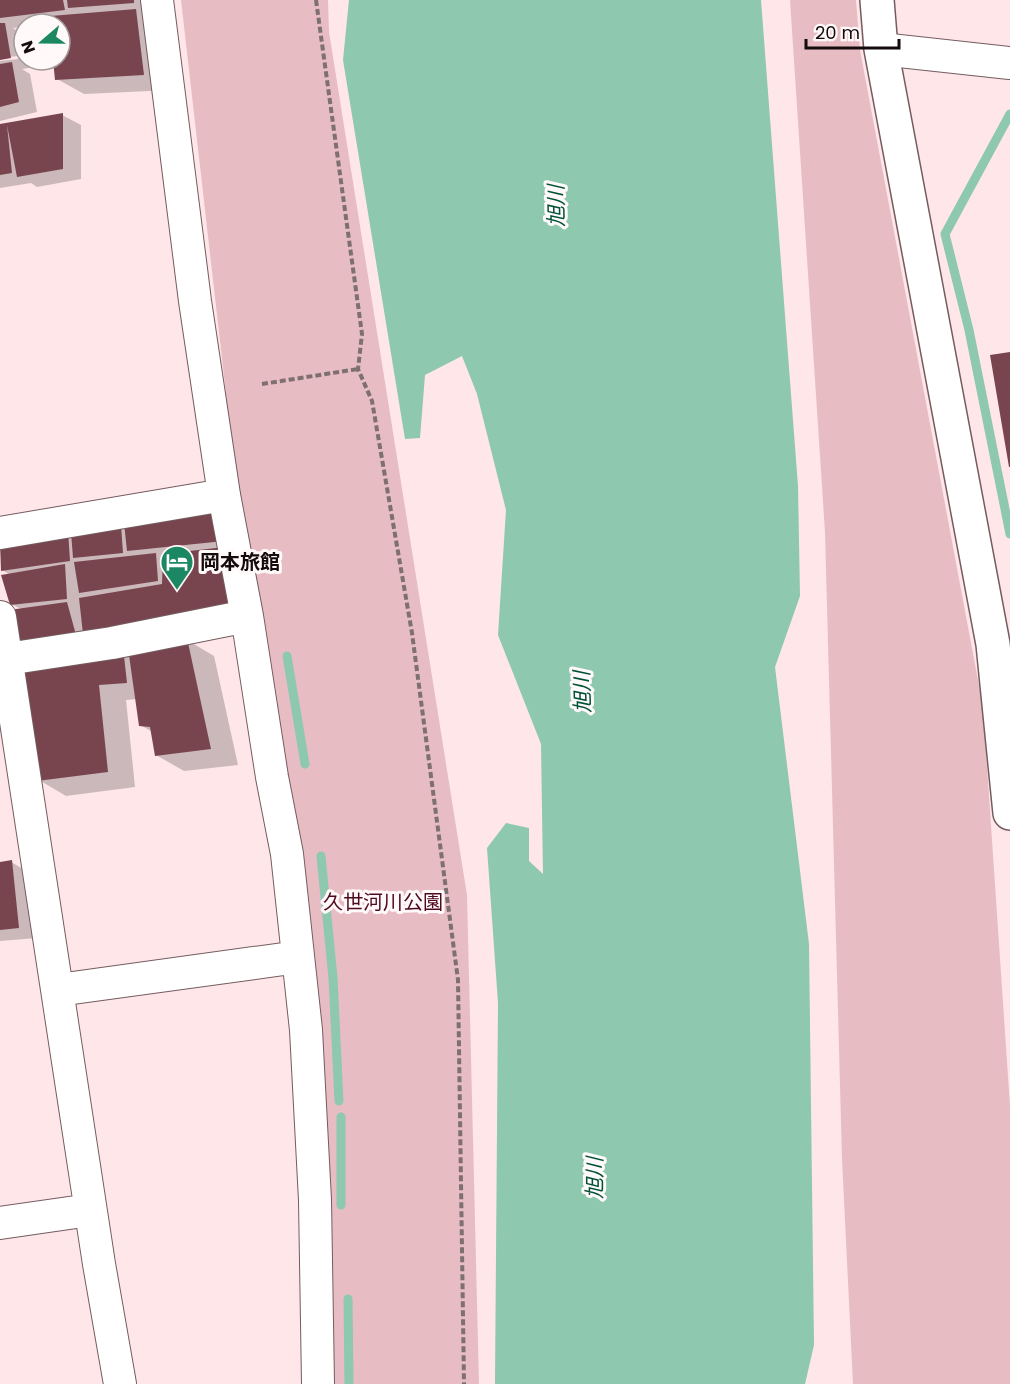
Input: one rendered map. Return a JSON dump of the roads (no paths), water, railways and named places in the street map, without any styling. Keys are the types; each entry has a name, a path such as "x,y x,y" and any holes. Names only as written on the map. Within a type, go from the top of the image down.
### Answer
{"street":[{"path":"157,0 195,301 224,495 287,854 306,1030 315,1200 318,1384"},
{"path":"878,0 881,49 993,644 1010,813"},
{"path":"881,49 1010,63"},
{"path":"0,533 224,495"},
{"path":"7,659 112,643 247,616"},
{"path":"0,617 90,1210 120,1384"},
{"path":"58,990 298,957"},
{"path":"0,1223 90,1210"}],"water":[{"name":"旭川","path":"349,0 761,0 798,486 800,596 775,667 809,944 814,1345 805,1384 495,1384 498,1003 487,848 506,823 529,828 529,861 543,874 541,744 498,635 506,510 477,394 462,356 425,375 420,438 405,439 343,60"}],"waterway":[{"path":"1010,114 945,234 969,330 1010,534"},
{"path":"287,656 305,764"},
{"path":"321,856 333,978 339,1101"},
{"path":"341,1117 341,1205"},
{"path":"348,1299 349,1384"}],"place":[{"name":"岡本旅館","path":"177,591"}],"park label":[{"name":"久世河川公園","path":"383,902"}]}
